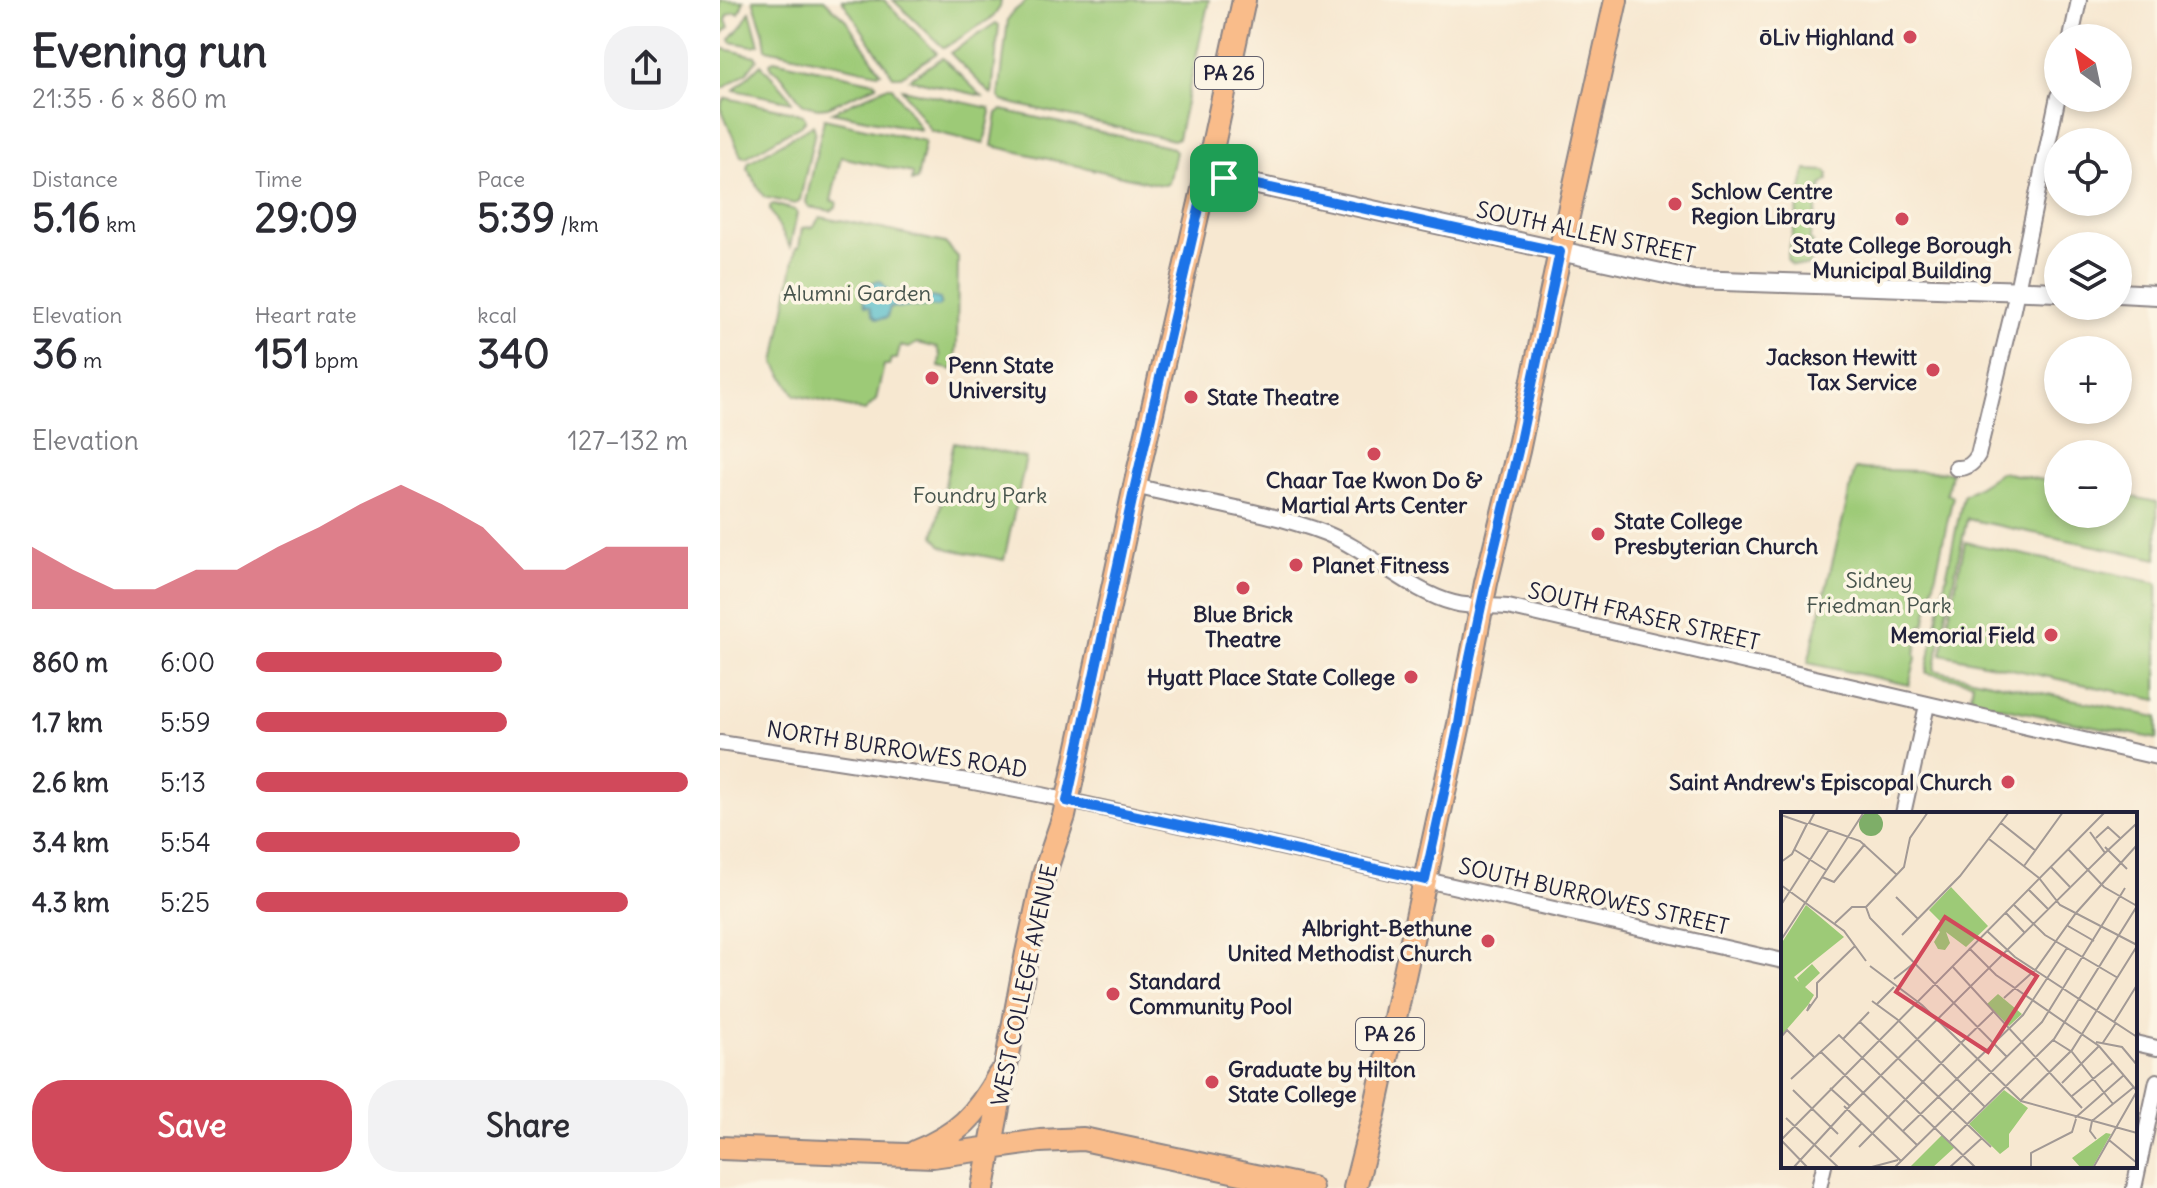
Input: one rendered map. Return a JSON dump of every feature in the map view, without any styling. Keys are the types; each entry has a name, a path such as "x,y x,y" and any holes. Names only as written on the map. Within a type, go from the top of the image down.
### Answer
{"main road":[{"name":"PA 26","path":"1207,174 1244,0"},
{"name":"PA 26","path":"1355,1188 1374,1114 1459,724 1468,667 1616,0"},
{"name":"WEST COLLEGE AVENUE","path":"983,1188 980,1150 1009,1052 1040,891 1067,801 1207,174"},
{"path":"899,1156 929,1146 965,1124 991,1091 1009,1052"},
{"path":"720,1148 933,1156 1040,1141 1083,1139 1311,1188"}],"street":[{"path":"2074,24 2079,0"},
{"path":"1956,468 1970,465 1978,455 2055,112"},
{"name":"SOUTH ALLEN STREET","path":"1207,174 1700,281 2044,291"},
{"path":"2132,294 2157,295"},
{"name":"SOUTH FRASER STREET","path":"1135,486 1270,517 1323,533 1444,600 1467,606 1508,607 2157,757"},
{"path":"1903,812 1927,705"},
{"name":"NORTH BURROWES ROAD","path":"720,743 968,781 1067,801"},
{"name":"SOUTH BURROWES STREET","path":"1067,801 1781,961"},
{"path":"2137,1043 2157,1048"},
{"path":"2134,1188 2157,1081"},
{"path":"1819,1188 1824,1168"}],"green space":[{"path":"720,0 744,1 739,13 728,15 726,21 729,27 720,36"},
{"path":"753,0 824,0 846,20 881,72 766,49"},
{"path":"842,0 884,0 937,53 901,76 893,76"},
{"path":"893,0 1001,0 993,17 944,48"},
{"path":"1028,0 1209,0 1178,138 1173,140 1002,101 999,97 1008,19"},
{"path":"750,11 759,44 753,46 731,42 730,39"},
{"path":"996,23 999,25 992,95 950,53"},
{"path":"720,48 757,59 747,72 724,88 720,87"},
{"path":"944,59 982,96 909,79"},
{"path":"774,60 875,82 877,85 828,107 818,108 803,104 782,76 771,68 770,62"},
{"path":"761,64 785,91 792,102 734,90"},
{"path":"892,87 921,130 832,112"},
{"path":"902,89 990,108 984,144 931,131"},
{"path":"726,98 794,112 803,115 806,120 746,157 741,156 721,108"},
{"path":"1002,110 1173,148 1176,152 1169,183 1161,185 992,146 997,113"},
{"path":"824,119 925,141 917,180 912,182 913,173 841,157 831,201 837,202 836,207 831,211 809,207 806,202"},
{"path":"813,125 815,131 800,200 795,204 764,197 747,168 749,162"},
{"path":"1806,170 1826,171 1828,180 1822,185 1810,237 1813,242 1812,260 1807,266 1792,265 1787,259"},
{"path":"773,204 797,213 790,247 770,210"},
{"name":"Alumni Garden","path":"820,217 945,243 958,257 954,370 939,367 937,348 917,343 909,348 900,346 897,359 891,359 889,365 884,365 876,400 865,411 795,395 775,363 802,228 813,227"},
{"name":"Foundry Park","path":"954,442 1026,458 1004,560 949,549 934,536"},
{"name":"Sidney Friedman Park","path":"1855,469 1951,472 1947,494 1953,496 1909,685 1808,663"},
{"path":"2001,472 2044,480 2044,528 2132,528 2132,497 2157,502 2157,559 1967,519 1934,670 2157,717 2157,739 1970,701 1973,682 1926,673 1963,496"},
{"name":"Memorial Field","path":"1965,542 2157,583 2157,700 1941,654"}],"water":[{"path":"881,281 892,302 910,303 932,297 940,299 941,304 938,307 890,307 887,318 877,319 863,299 867,298 865,291 873,282"}],"place":[{"name":"ōLiv Highland","path":"1910,37"},
{"name":"Schlow Centre Region Library","path":"1675,204"},
{"name":"State College Borough Municipal Building","path":"1902,219"},
{"name":"Jackson Hewitt Tax Service","path":"1933,370"},
{"name":"Penn State University","path":"932,378"},
{"name":"State Theatre","path":"1191,397"},
{"name":"Chaar Tae Kwon Do & Martial Arts Center","path":"1374,454"},
{"name":"State College Presbyterian Church","path":"1598,534"},
{"name":"Planet Fitness","path":"1296,565"},
{"name":"Blue Brick Theatre","path":"1243,588"},
{"name":"Memorial Field","path":"2051,635"},
{"name":"Hyatt Place State College","path":"1411,677"},
{"name":"Saint Andrew's Episcopal Church","path":"2008,782"},
{"name":"Albright-Bethune United Methodist Church","path":"1488,941"},
{"name":"Standard Community Pool","path":"1113,994"},
{"name":"Graduate by Hilton State College","path":"1212,1082"}],"route":[{"path":"1207,174 1224,178 1560,252 1518,451 1486,583 1425,880 1067,801 1207,174"}]}
